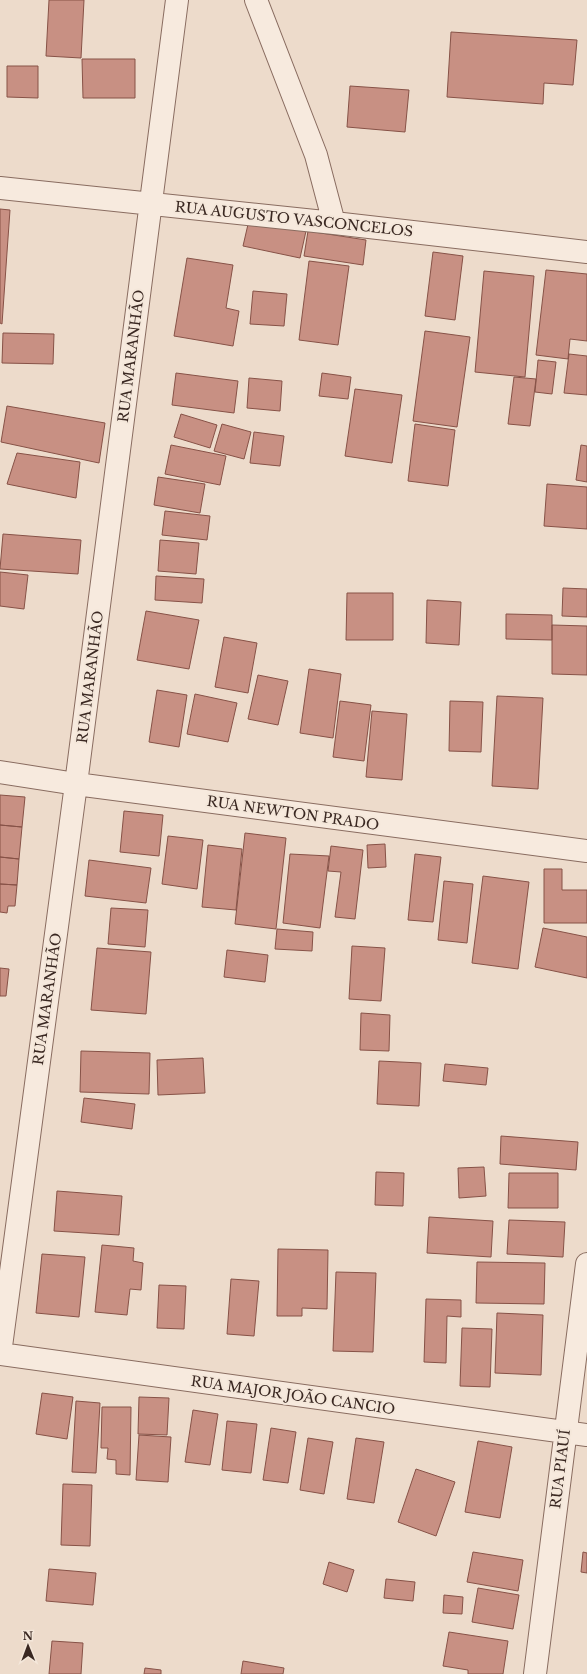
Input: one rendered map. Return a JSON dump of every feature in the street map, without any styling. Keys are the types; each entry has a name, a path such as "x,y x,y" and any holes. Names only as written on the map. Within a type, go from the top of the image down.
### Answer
{"street":[{"name":"RUA MARANHÃO","path":"0,1354 76,784 177,0"},
{"path":"256,0 316,155 334,223"},
{"name":"RUA AUGUSTO VASCONCELOS","path":"0,188 334,223 587,252"},
{"name":"RUA NEWTON PRADO","path":"0,772 76,784 587,851"},
{"name":"RUA PIAUÍ","path":"534,1674 564,1432 587,1264"},
{"name":"RUA MAJOR JOÃO CANCIO","path":"0,1354 587,1435"}],"building":[{"path":"49,0 84,0 81,58 46,56"},
{"path":"451,32 577,40 573,85 544,83 543,104 447,97"},
{"path":"82,59 135,59 135,98 83,98"},
{"path":"7,66 38,66 38,98 7,97"},
{"path":"350,86 409,90 405,132 347,127"},
{"path":"0,209 10,210 2,324 0,323"},
{"path":"249,220 306,231 300,258 243,246"},
{"path":"308,231 366,240 363,265 304,256"},
{"path":"433,252 463,256 455,320 425,316"},
{"path":"187,258 233,265 226,308 239,311 233,346 174,336"},
{"path":"309,261 349,266 338,345 299,340"},
{"path":"546,270 587,274 587,341 570,339 568,359 536,355"},
{"path":"484,271 534,276 525,377 475,372"},
{"path":"253,291 287,294 284,326 250,324"},
{"path":"425,331 470,337 457,427 413,421"},
{"path":"3,333 54,334 53,364 2,363"},
{"path":"569,354 587,356 587,395 564,393"},
{"path":"538,360 556,362 552,394 535,392"},
{"path":"176,373 238,381 234,413 172,405"},
{"path":"322,373 351,377 348,399 319,396"},
{"path":"514,377 536,379 530,426 508,424"},
{"path":"249,378 282,381 280,411 247,408"},
{"path":"355,389 402,395 392,463 345,456"},
{"path":"7,406 105,423 99,463 1,442"},
{"path":"181,414 217,425 210,448 174,437"},
{"path":"222,424 251,432 244,459 214,451"},
{"path":"415,424 455,430 448,486 408,481"},
{"path":"254,432 284,436 280,466 250,463"},
{"path":"171,445 226,456 220,485 165,474"},
{"path":"581,445 587,446 587,482 576,480"},
{"path":"17,453 80,462 76,498 7,484"},
{"path":"158,477 205,484 200,513 154,505"},
{"path":"547,484 587,487 587,529 544,526"},
{"path":"165,511 210,516 207,540 162,535"},
{"path":"3,534 81,540 78,574 0,569"},
{"path":"160,540 199,543 196,574 158,571"},
{"path":"0,572 28,575 24,609 0,606"},
{"path":"156,576 204,579 202,603 155,600"},
{"path":"563,588 587,589 587,617 562,616"},
{"path":"347,593 393,593 393,640 346,640"},
{"path":"427,600 461,602 459,645 426,643"},
{"path":"146,611 199,620 189,669 137,660"},
{"path":"506,614 552,615 552,640 506,639"},
{"path":"552,625 587,626 587,675 552,674"},
{"path":"224,637 257,643 248,693 215,687"},
{"path":"309,669 341,674 333,738 300,733"},
{"path":"258,675 288,681 278,725 248,719"},
{"path":"157,690 187,695 179,747 149,742"},
{"path":"195,694 237,703 228,742 187,734"},
{"path":"497,696 543,698 538,789 492,786"},
{"path":"340,701 371,705 364,761 333,757"},
{"path":"450,701 483,702 481,752 449,751"},
{"path":"372,711 407,714 402,780 366,777"},
{"path":"0,795 25,797 22,827 0,825"},
{"path":"124,811 163,815 159,856 120,852"},
{"path":"0,825 22,827 19,859 0,857"},
{"path":"245,833 286,838 276,929 235,924"},
{"path":"168,836 203,840 197,889 162,884"},
{"path":"385,844 386,867 368,868 367,845"},
{"path":"208,845 242,849 236,910 202,907"},
{"path":"331,846 363,850 355,919 335,917 341,872 328,871"},
{"path":"290,854 329,856 320,928 283,923"},
{"path":"415,854 441,857 433,922 408,920"},
{"path":"0,857 19,859 17,885 0,884"},
{"path":"89,860 151,868 146,903 85,896"},
{"path":"544,869 562,869 562,890 587,890 587,923 544,923"},
{"path":"483,876 529,882 518,969 472,963"},
{"path":"444,881 473,884 467,943 438,940"},
{"path":"0,884 17,885 15,906 8,906 7,913 0,912"},
{"path":"111,908 148,910 145,947 108,944"},
{"path":"543,928 587,937 587,978 535,967"},
{"path":"277,929 313,932 312,951 275,949"},
{"path":"352,946 385,948 381,1001 349,999"},
{"path":"97,948 151,952 146,1014 91,1010"},
{"path":"227,950 268,955 265,982 224,977"},
{"path":"0,968 9,969 6,996 0,996"},
{"path":"361,1013 390,1015 389,1051 360,1050"},
{"path":"81,1051 150,1053 149,1094 80,1092"},
{"path":"203,1058 205,1093 158,1095 157,1060"},
{"path":"379,1061 421,1063 419,1106 377,1104"},
{"path":"445,1064 488,1068 486,1085 443,1081"},
{"path":"84,1098 135,1104 132,1129 81,1122"},
{"path":"501,1136 578,1142 576,1170 500,1164"},
{"path":"484,1167 486,1196 459,1198 458,1168"},
{"path":"376,1172 404,1173 403,1206 375,1205"},
{"path":"509,1173 558,1173 558,1208 508,1208"},
{"path":"57,1191 122,1196 119,1235 54,1231"},
{"path":"429,1217 493,1221 491,1257 427,1253"},
{"path":"509,1220 565,1222 563,1257 507,1254"},
{"path":"102,1245 134,1248 133,1261 143,1263 141,1290 130,1289 127,1315 95,1312"},
{"path":"278,1249 328,1250 327,1309 302,1308 302,1316 277,1316"},
{"path":"42,1254 85,1257 79,1317 36,1313"},
{"path":"477,1262 545,1263 544,1304 476,1303"},
{"path":"336,1272 376,1273 373,1352 333,1351"},
{"path":"231,1279 259,1281 254,1336 227,1334"},
{"path":"159,1285 186,1286 184,1329 157,1328"},
{"path":"426,1299 461,1300 461,1317 447,1316 446,1363 424,1362"},
{"path":"497,1313 543,1315 541,1375 495,1373"},
{"path":"462,1328 492,1329 490,1387 460,1386"},
{"path":"42,1393 73,1397 67,1439 36,1434"},
{"path":"139,1397 169,1398 167,1435 138,1434"},
{"path":"76,1401 100,1403 96,1473 72,1472"},
{"path":"102,1407 131,1407 130,1475 116,1474 116,1460 107,1459 108,1448 101,1448"},
{"path":"193,1410 218,1414 210,1465 185,1462"},
{"path":"227,1421 257,1424 251,1473 222,1470"},
{"path":"271,1428 296,1432 288,1483 263,1480"},
{"path":"139,1435 171,1437 168,1482 136,1480"},
{"path":"308,1438 333,1442 324,1494 300,1490"},
{"path":"356,1438 384,1442 374,1503 347,1499"},
{"path":"478,1441 512,1447 500,1518 465,1512"},
{"path":"416,1469 455,1482 436,1536 398,1522"},
{"path":"63,1484 92,1485 90,1546 61,1545"},
{"path":"473,1552 523,1560 518,1591 467,1582"},
{"path":"583,1552 587,1553 587,1573 581,1572"},
{"path":"329,1562 354,1570 347,1592 323,1584"},
{"path":"49,1569 96,1573 93,1605 46,1601"},
{"path":"386,1579 415,1582 413,1601 384,1598"},
{"path":"478,1588 519,1595 513,1629 472,1622"},
{"path":"444,1595 463,1597 462,1614 443,1613"},
{"path":"449,1632 508,1641 503,1674 468,1674 468,1670 443,1666"},
{"path":"52,1641 83,1643 81,1674 49,1674"},
{"path":"243,1661 284,1668 283,1674 241,1674"},
{"path":"145,1668 161,1670 161,1674 144,1674"}]}
